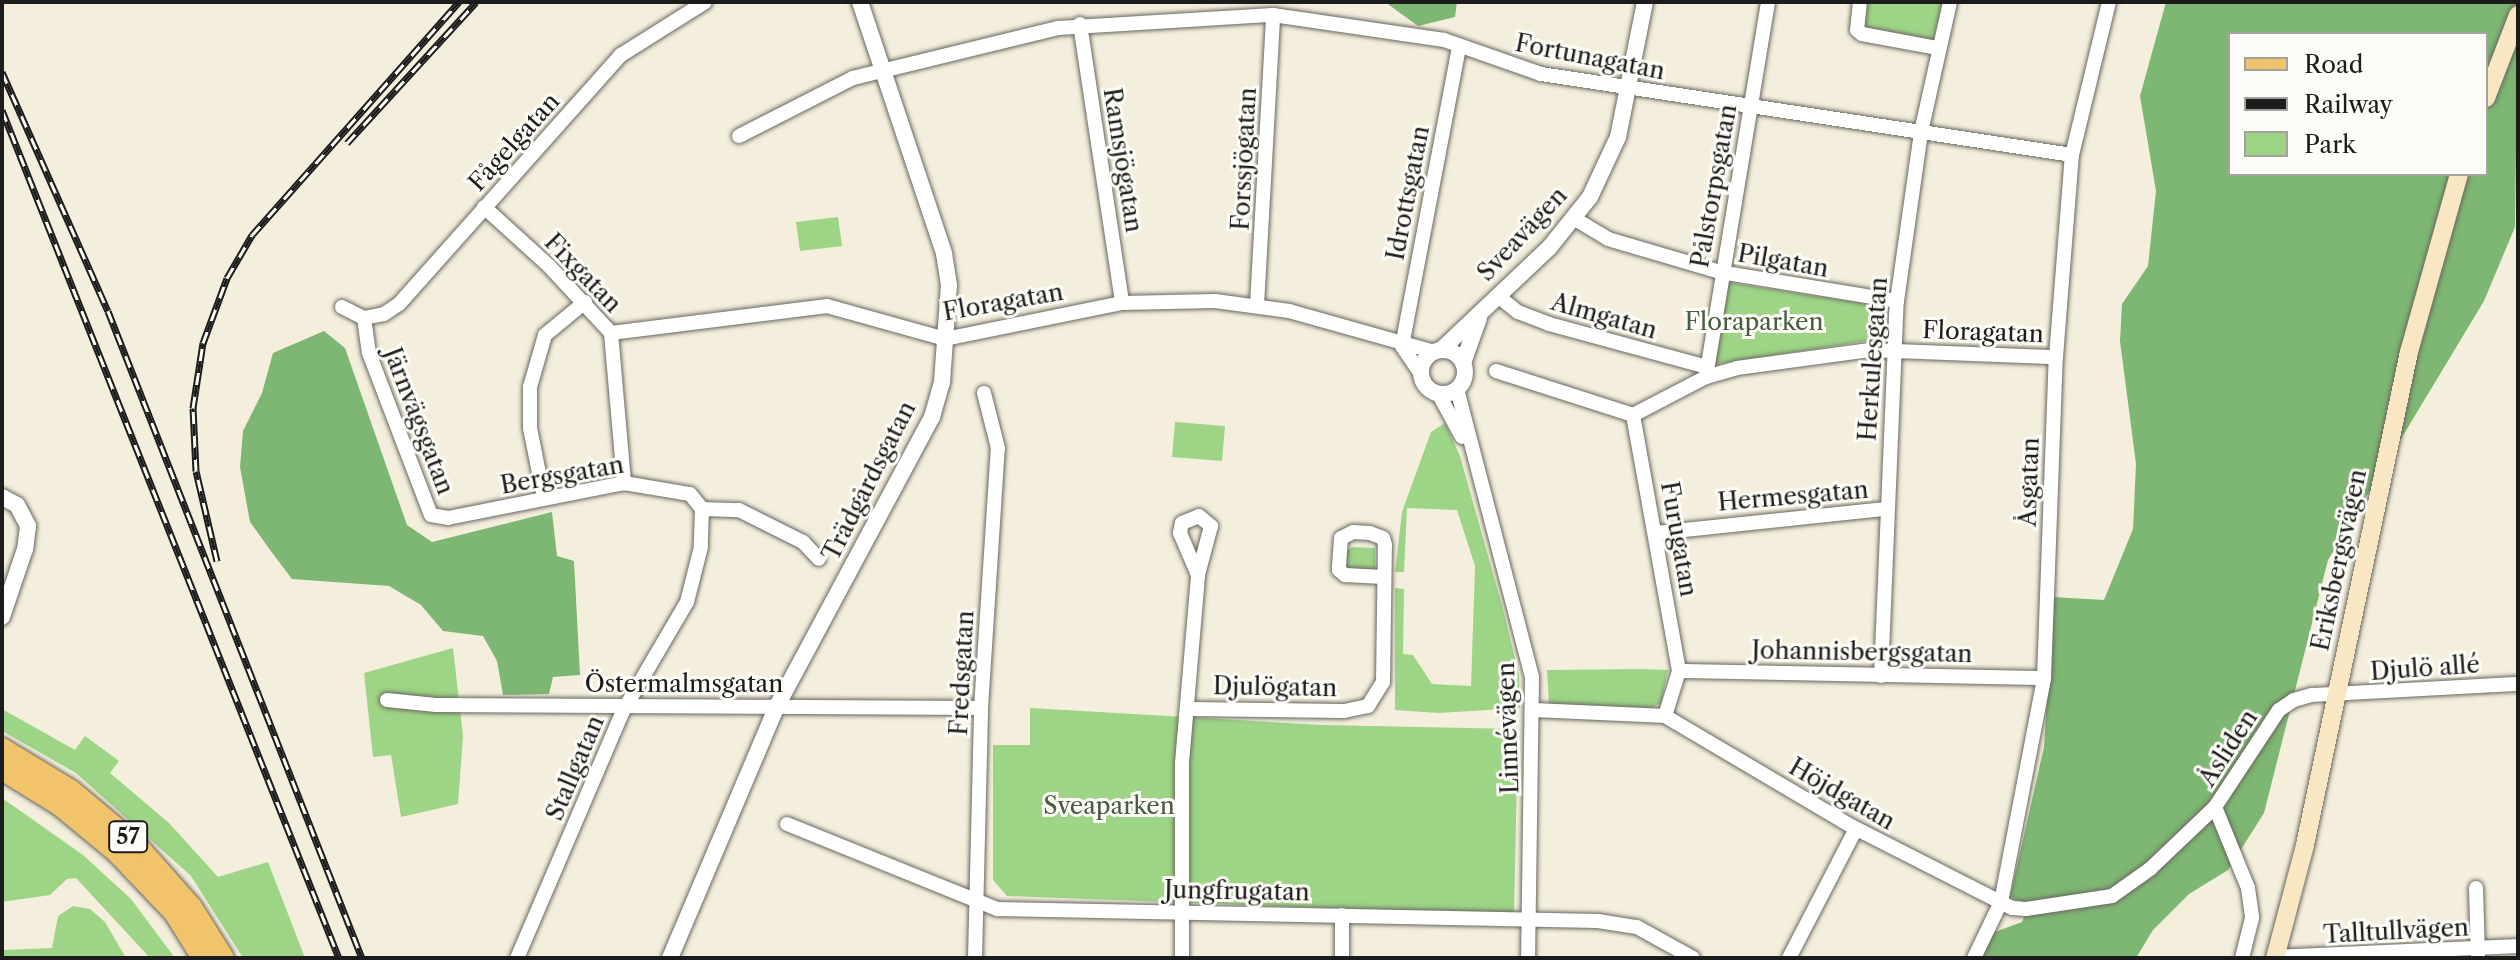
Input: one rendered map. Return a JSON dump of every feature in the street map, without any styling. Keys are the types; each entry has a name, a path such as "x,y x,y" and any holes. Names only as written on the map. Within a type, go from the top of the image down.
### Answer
{"main road":[{"path":"2488,93 2518,15"},
{"name":"Eriksbergsvägen","path":"2275,958 2409,352 2458,176"},
{"name":"57","path":"2,748 71,790 137,845 192,907 224,958"},
{"name":"57","path":"2,770 60,806 127,862 174,913 202,958"}],"street":[{"name":"Fågelgatan","path":"364,318 399,304 621,55 705,2"},
{"name":"Trädgårdsgatan","path":"670,958 777,706 932,417 945,339 949,285 944,253 860,2"},
{"name":"Sveavägen","path":"1438,351 1481,313 1575,219 1618,137 1645,2"},
{"name":"Pålstorpsgatan","path":"1705,372 1768,2"},
{"path":"1860,2 1857,30 1862,34 1937,48"},
{"name":"Herkulesgatan","path":"1881,676 1897,301 1921,132 1937,48 1950,2"},
{"name":"Åsgatan","path":"1974,958 2001,902 2044,678 2056,357 2072,155 2109,2"},
{"name":"Fortunagatan","path":"739,136 853,78 1080,24 1273,15 1444,40 1459,48 1541,74 2072,155"},
{"name":"Forssjögatan","path":"1257,305 1273,15"},
{"name":"Ramsjögatan","path":"1080,24 1122,303"},
{"name":"Idrottsgatan","path":"1402,346 1459,48"},
{"name":"Fixgatan","path":"484,207 585,302 611,333 624,483"},
{"name":"Pilgatan","path":"1575,219 1608,239 1720,272 1897,301"},
{"name":"Almgatan","path":"1498,296 1518,312 1549,324 1705,372"},
{"name":"Floragatan","path":"611,333 827,306 945,339 1122,303 1191,300 1257,305 1402,346 1438,351"},
{"path":"544,498 530,428 530,387 545,335 585,302"},
{"path":"342,307 364,318"},
{"name":"Sveavägen","path":"1463,363 1481,313"},
{"name":"Järnvägsgatan","path":"364,318 369,353 433,516"},
{"path":"1402,346 1421,374 1438,393 1457,389 1464,378 1463,363 1455,353 1438,351 1425,360 1421,374"},
{"name":"Floragatan","path":"1633,415 1705,372 1893,351 2056,357"},
{"path":"1496,371 1633,415"},
{"name":"Linnévägen","path":"1457,389 1528,654 1535,710 1528,958"},
{"name":"Fredsgatan","path":"975,958 981,708 998,448 984,393"},
{"name":"Linnévägen","path":"1438,393 1473,455"},
{"name":"Furugatan","path":"1633,415 1679,671"},
{"name":"Bergsgatan","path":"433,516 448,518 624,483 690,494 702,509 739,510 803,542 819,559"},
{"path":"2,497 25,515 25,549 2,617"},
{"name":"Stallgatan","path":"517,958 628,704 687,602 701,547 702,509"},
{"name":"Hermesgatan","path":"1656,533 1886,509"},
{"name":"Djulögatan","path":"1182,958 1182,763 1190,709 1198,575"},
{"name":"Djulögatan","path":"1190,709 1344,711 1368,706 1383,682 1383,577"},
{"path":"1665,716 1679,671"},
{"name":"Johannisbergsgatan","path":"1679,671 2044,678"},
{"name":"Djulö allé","path":"2335,695 2518,684"},
{"name":"Åsliden","path":"2242,958 2252,918 2248,888 2215,807 2279,710 2312,695 2335,695"},
{"name":"Östermalmsgatan","path":"387,700 436,705 981,708"},
{"name":"Höjdgatan","path":"1535,710 1665,716 1856,829 2001,902 2026,909 2112,896 2150,869 2215,807"},
{"name":"Jungfrugatan","path":"787,824 976,904 997,909 1531,919 1637,927 1693,958"},
{"path":"1789,958 1856,829"},
{"path":"2476,888 2478,954"},
{"path":"1342,915 1342,958"},
{"name":"Talltullvägen","path":"2275,958 2478,954 2518,946"}],"green space":[{"path":"1385,2 1457,2 1455,17 1418,26"},
{"path":"1866,2 1943,2 1933,41 1861,28"},
{"path":"2166,2 2518,2 2515,227 2484,301 2328,560 2264,813 2228,870 2189,894 2153,930 2136,958 1980,958 1992,933 2022,922 2029,905 2010,897 2044,747 2053,597 2104,600 2133,529 2136,464 2120,341 2122,304 2148,266 2156,191 2140,96"},
{"path":"838,217 842,246 800,251 796,222"},
{"name":"Floraparken","path":"1725,282 1887,307 1885,338 1716,364 1712,358"},
{"path":"324,331 345,348 407,525 432,542 552,512 557,556 574,561 580,675 553,677 549,694 503,695 497,661 483,636 443,631 421,605 389,586 292,579 273,554 250,522 240,467 243,431 262,393 273,353"},
{"path":"1175,422 1225,426 1222,461 1172,457"},
{"path":"1445,423 1460,456 1503,609 1519,675 1520,708 1438,713 1395,710 1395,588 1404,589 1403,654 1413,655 1432,684 1471,686 1475,566 1457,510 1407,508 1404,572 1395,572 1402,512 1431,432"},
{"path":"1352,547 1375,548 1375,570 1346,568 1346,551"},
{"path":"453,648 463,736 458,804 401,817 391,755 373,757 364,673"},
{"path":"1547,670 1668,670 1661,703 1646,711 1549,704"},
{"name":"Sveaparken","path":"1030,708 1322,725 1518,729 1514,915 1007,896 993,880 993,745 1030,745"},
{"path":"2,709 75,750 85,736 119,761 110,773 169,823 218,877 268,862 305,958 243,958 191,876 76,773 4,732"},
{"path":"2,798 83,855 131,899 175,958 150,958 76,878 67,879 50,895 2,902"},
{"path":"73,906 90,909 105,922 126,958 2,958 2,950 52,948 58,916"}],"railway":[{"path":"217,561 196,471 193,408 203,343 227,278 252,235 459,2"},
{"path":"347,143 476,2"},
{"path":"2,72 108,311 362,958"},
{"path":"2,110 339,958"}]}
